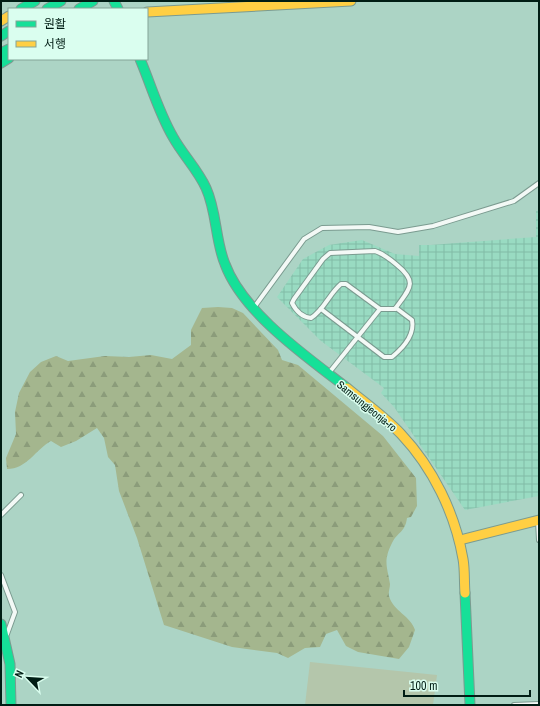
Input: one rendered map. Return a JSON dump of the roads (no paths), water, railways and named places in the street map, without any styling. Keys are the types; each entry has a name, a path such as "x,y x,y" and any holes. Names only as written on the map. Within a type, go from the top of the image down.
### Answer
{"main road":[{"path":"23,8 34,1"},
{"path":"49,8 60,1"},
{"path":"81,8 93,1"},
{"path":"259,1 316,3"},
{"path":"148,12 351,1"},
{"name":"Samsungjeonja-ro","path":"140,60 173,137 203,183 209,195 222,256 234,283 253,308 281,337 379,413 401,434 431,473 444,496 460,540 463,561 470,705"},
{"path":"460,540 538,520"},
{"path":"1,624 6,638 13,680 11,705"}],"lane":[{"path":"253,308 304,239 322,228 369,227 398,232 433,226 514,201 539,183"},
{"path":"321,309 384,357 392,357 405,344 413,328 412,320 396,308 380,309 346,284 341,284 321,309 311,318 306,317 297,311 292,303 330,253 375,251 382,254 408,274 410,286 396,308"},
{"path":"328,374 380,309"},
{"path":"1,515 21,495"},
{"path":"538,520 539,540"},
{"path":"1,575 15,612 6,638"},
{"path":"514,705 539,704"}]}
